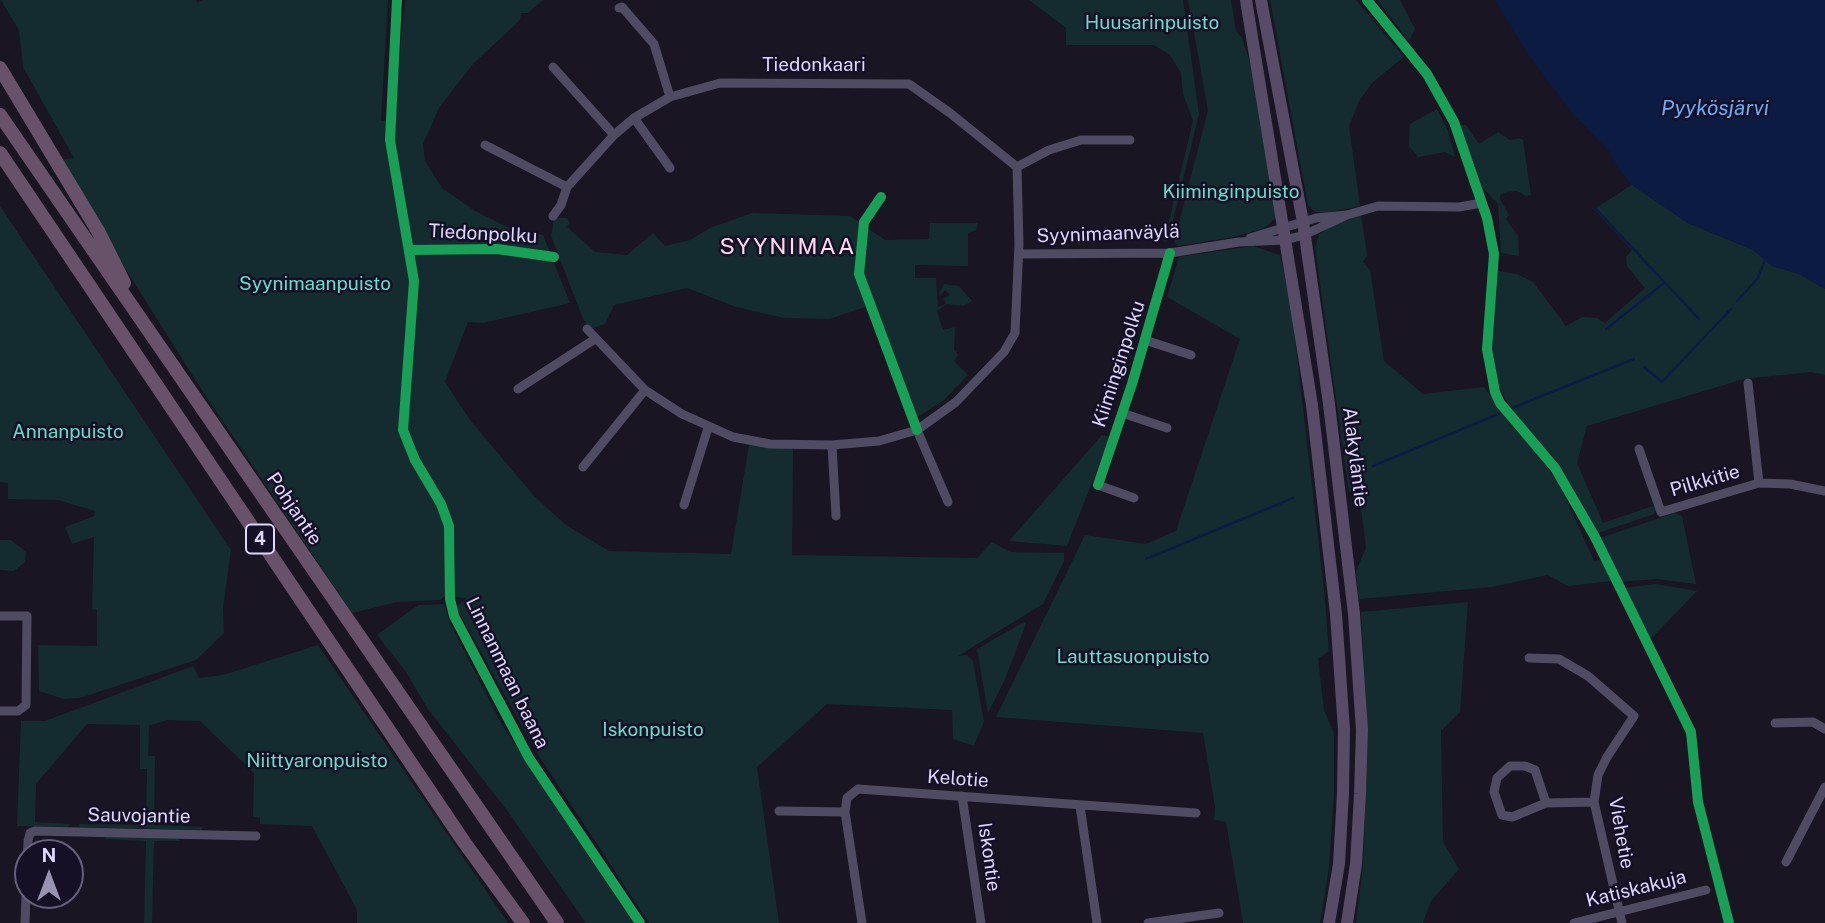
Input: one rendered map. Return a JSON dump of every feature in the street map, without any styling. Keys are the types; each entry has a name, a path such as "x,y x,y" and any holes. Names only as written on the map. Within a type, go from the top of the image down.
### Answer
{"highway":[{"path":"2,70 98,231 148,331"},
{"name":"Pohjantie","path":"0,115 557,923"},
{"name":"4","path":"0,153 456,830 523,923"}],"main road":[{"name":"Alakyläntie","path":"1246,0 1314,419 1342,677 1339,863 1329,923"},
{"name":"Alakyläntie","path":"1261,0 1304,229 1333,430 1359,676 1360,794 1356,864 1347,923"}],"street":[{"path":"1367,0 1440,93 1454,122 1482,203 1494,254 1490,310"},
{"path":"619,8 622,7 654,44 670,97"},
{"path":"554,67 614,135"},
{"name":"Tiedonkaari","path":"553,216 561,205 567,187 614,135 634,118 670,97 720,83 909,84 1017,167"},
{"path":"634,118 670,168"},
{"path":"587,329 645,390 708,428 770,443 832,445 879,441 916,430 956,402 1012,340 1018,325 1017,167 1049,150 1081,140 1130,140"},
{"path":"485,145 567,187"},
{"name":"Syynimaanväylä","path":"1019,254 1170,253 1284,234 1378,206 1459,207 1482,203"},
{"name":"Kiiminginpolku","path":"1134,498 1098,485 1170,253"},
{"path":"518,389 595,339"},
{"name":"Kiiminginpolku","path":"1145,340 1191,355"},
{"path":"1748,383 1759,483"},
{"path":"583,467 645,390"},
{"name":"Kiiminginpolku","path":"1122,414 1167,428"},
{"path":"684,505 708,428"},
{"path":"916,430 948,502"},
{"path":"832,445 836,516"},
{"name":"Pilkkitie","path":"1639,449 1661,512 1759,483 1790,484 1825,491"},
{"path":"0,616 27,617 26,705 18,712 0,711"},
{"name":"Viehetie","path":"1529,658 1559,660 1588,676 1634,716 1598,775 1594,802 1622,923"},
{"path":"1775,723 1813,722 1825,729"},
{"path":"1546,803 1535,770 1510,766 1497,778 1494,792 1502,815 1512,817 1546,803 1594,802"},
{"path":"1786,862 1825,787"},
{"name":"Kelotie","path":"845,812 847,798 859,789 1196,813"},
{"name":"Iskontie","path":"962,796 981,923"},
{"path":"1080,806 1097,923"},
{"path":"779,811 845,812 862,923"},
{"name":"Sauvojantie","path":"25,923 28,841 30,834 35,831 256,836"},
{"name":"Katiskakuja","path":"1574,923 1706,890"},
{"path":"1148,923 1219,913"}],"green space":[{"path":"1,0 196,0 197,3 203,0 388,0 381,121 394,119 405,0 543,0 528,13 521,13 520,20 472,65 439,108 423,144 425,161 442,188 475,211 507,227 543,235 570,303 483,323 468,322 445,382 470,420 535,497 566,525 609,551 731,554 749,445 793,448 792,555 977,558 992,542 1010,552 1064,553 1064,561 1043,604 958,656 967,655 973,661 984,722 974,746 953,739 952,710 827,704 757,767 779,923 649,923 537,753 456,607 467,598 455,597 454,544 446,544 446,595 440,600 397,602 352,613 203,392 57,160 74,158 23,67 19,30"},
{"name":"Huusarinpuisto","path":"1029,0 1183,0 1199,114 1168,241 1164,242 1193,121 1183,94 1181,73 1170,55 1154,45 1066,45 1066,28"},
{"name":"Kiiminginpuisto","path":"1188,0 1231,0 1236,31 1242,38 1251,65 1277,217 1264,228 1238,236 1178,246 1174,242 1208,110"},
{"path":"1270,0 1356,0 1404,57 1373,82 1359,101 1349,126 1360,206 1326,213 1315,212 1308,205"},
{"path":"1377,0 1400,0 1415,29 1409,41"},
{"path":"1437,109 1448,131 1455,157 1445,152 1418,157 1409,146 1410,124"},
{"path":"1460,125 1466,125 1479,144 1498,132 1510,140 1523,140 1531,195 1526,196 1517,191 1500,195 1509,215 1506,219 1518,236 1519,256 1501,253 1498,204 1482,187"},
{"path":"1632,185 1688,223 1753,250 1772,266 1799,274 1825,289 1825,375 1811,372 1744,379 1587,426 1577,463 1603,523 1653,506 1656,509 1654,514 1598,533 1593,531 1555,459 1513,413 1497,383 1492,343 1498,271 1517,274 1533,282 1566,326 1582,317 1597,318 1605,323 1645,288 1627,266 1626,257 1632,250 1594,209"},
{"name":"Annanpuisto","path":"0,206 231,550 223,608 224,633 196,660 80,698 64,699 39,691 38,645 97,646 97,610 92,609 94,537 72,544 65,527 94,516 95,511 58,500 8,499 8,483 0,482"},
{"path":"752,213 850,216 885,240 929,239 930,223 978,223 976,230 968,233 968,266 915,265 915,278 936,278 938,307 946,304 943,299 950,295 945,290 940,296 944,284 959,286 972,301 963,306 947,304 937,311 943,330 955,327 954,349 958,355 954,361 968,375 944,400 916,418 873,304 830,319 784,318 736,307 687,288 614,305 605,324 590,329 583,319 551,236 554,218 567,218 570,223 567,227 595,252 627,255 653,233 665,246 690,240 710,228"},
{"path":"1361,215 1367,255 1363,262 1370,270 1384,361 1423,394 1484,387 1510,424 1537,451 1562,490 1594,561 1601,560 1611,581 1568,586 1547,575 1492,587 1359,599 1356,572 1366,547 1359,492 1349,492 1315,248 1319,235 1330,226"},
{"name":"Lauttasuonpuisto","path":"1253,246 1280,255 1291,304 1324,589 1329,651 1318,659 1324,710 1334,733 1334,793 1329,868 1320,923 1243,923 1226,822 1214,820 1215,807 1203,733 996,717 1085,535 1146,544 1176,531 1240,339 1167,297 1179,257"},
{"path":"1102,435 1110,437 1067,546 1009,541"},
{"path":"1675,513 1682,516 1696,584 1657,579 1618,582 1600,538"},
{"path":"0,540 11,540 26,552 25,562 14,571 0,570"},
{"path":"1656,584 1697,591 1648,642 1623,591 1624,588"},
{"path":"1468,602 1460,712 1441,731 1443,842 1459,869 1431,901 1423,923 1356,923 1363,865 1368,741 1361,612"},
{"path":"444,604 450,623 501,723 633,923 586,923 506,809 428,709 406,672 377,635 418,605"},
{"path":"1024,622 1026,624 1005,679 988,713 977,649"},
{"name":"Niittyaronpuisto","path":"318,645 508,923 357,923 357,910 312,826 260,824 260,818 253,817 254,773 200,721 167,720 149,726 148,756 155,756 154,825 203,827 201,830 80,827 79,824 146,825 147,769 140,769 140,725 87,724 36,784 35,822 70,824 68,827 17,826 21,721 45,721 193,666 199,678 223,675"},
{"path":"107,835 177,837 180,841 154,841 152,923 144,923 146,841 104,839"}],"water":[{"name":"Pyykösjärvi","path":"1495,0 1825,0 1825,289 1799,274 1772,266 1753,250 1688,223 1632,185 1617,167 1610,152 1572,113 1527,53"}],"waterway":[{"path":"1596,209 1699,319"},
{"path":"1737,301 1758,278 1765,260"},
{"path":"1606,329 1664,283"},
{"path":"1644,367 1662,382 1731,309"},
{"path":"1512,408 1634,359"},
{"path":"1373,466 1501,413"},
{"path":"1146,559 1293,498"}],"cycle path":[{"name":"Linnanmaan baana","path":"397,0 390,140 414,281 403,430 415,460 441,504 449,526 450,599 454,616 529,758 640,923"},
{"path":"1367,0 1427,74 1454,122 1487,218 1494,254 1487,349 1495,392 1500,403 1555,468 1595,537 1691,732 1698,802 1729,923"},
{"path":"881,197 864,222 859,274 917,430"},
{"name":"Tiedonpolku","path":"410,250 497,249 554,257"},
{"path":"1098,485 1132,384 1170,253"}],"district":[{"name":"SYYNIMAA","path":"788,247"}],"park label":[{"name":"Syynimaanpuisto","path":"315,284"},
{"name":"Iskonpuisto","path":"653,730"}]}
